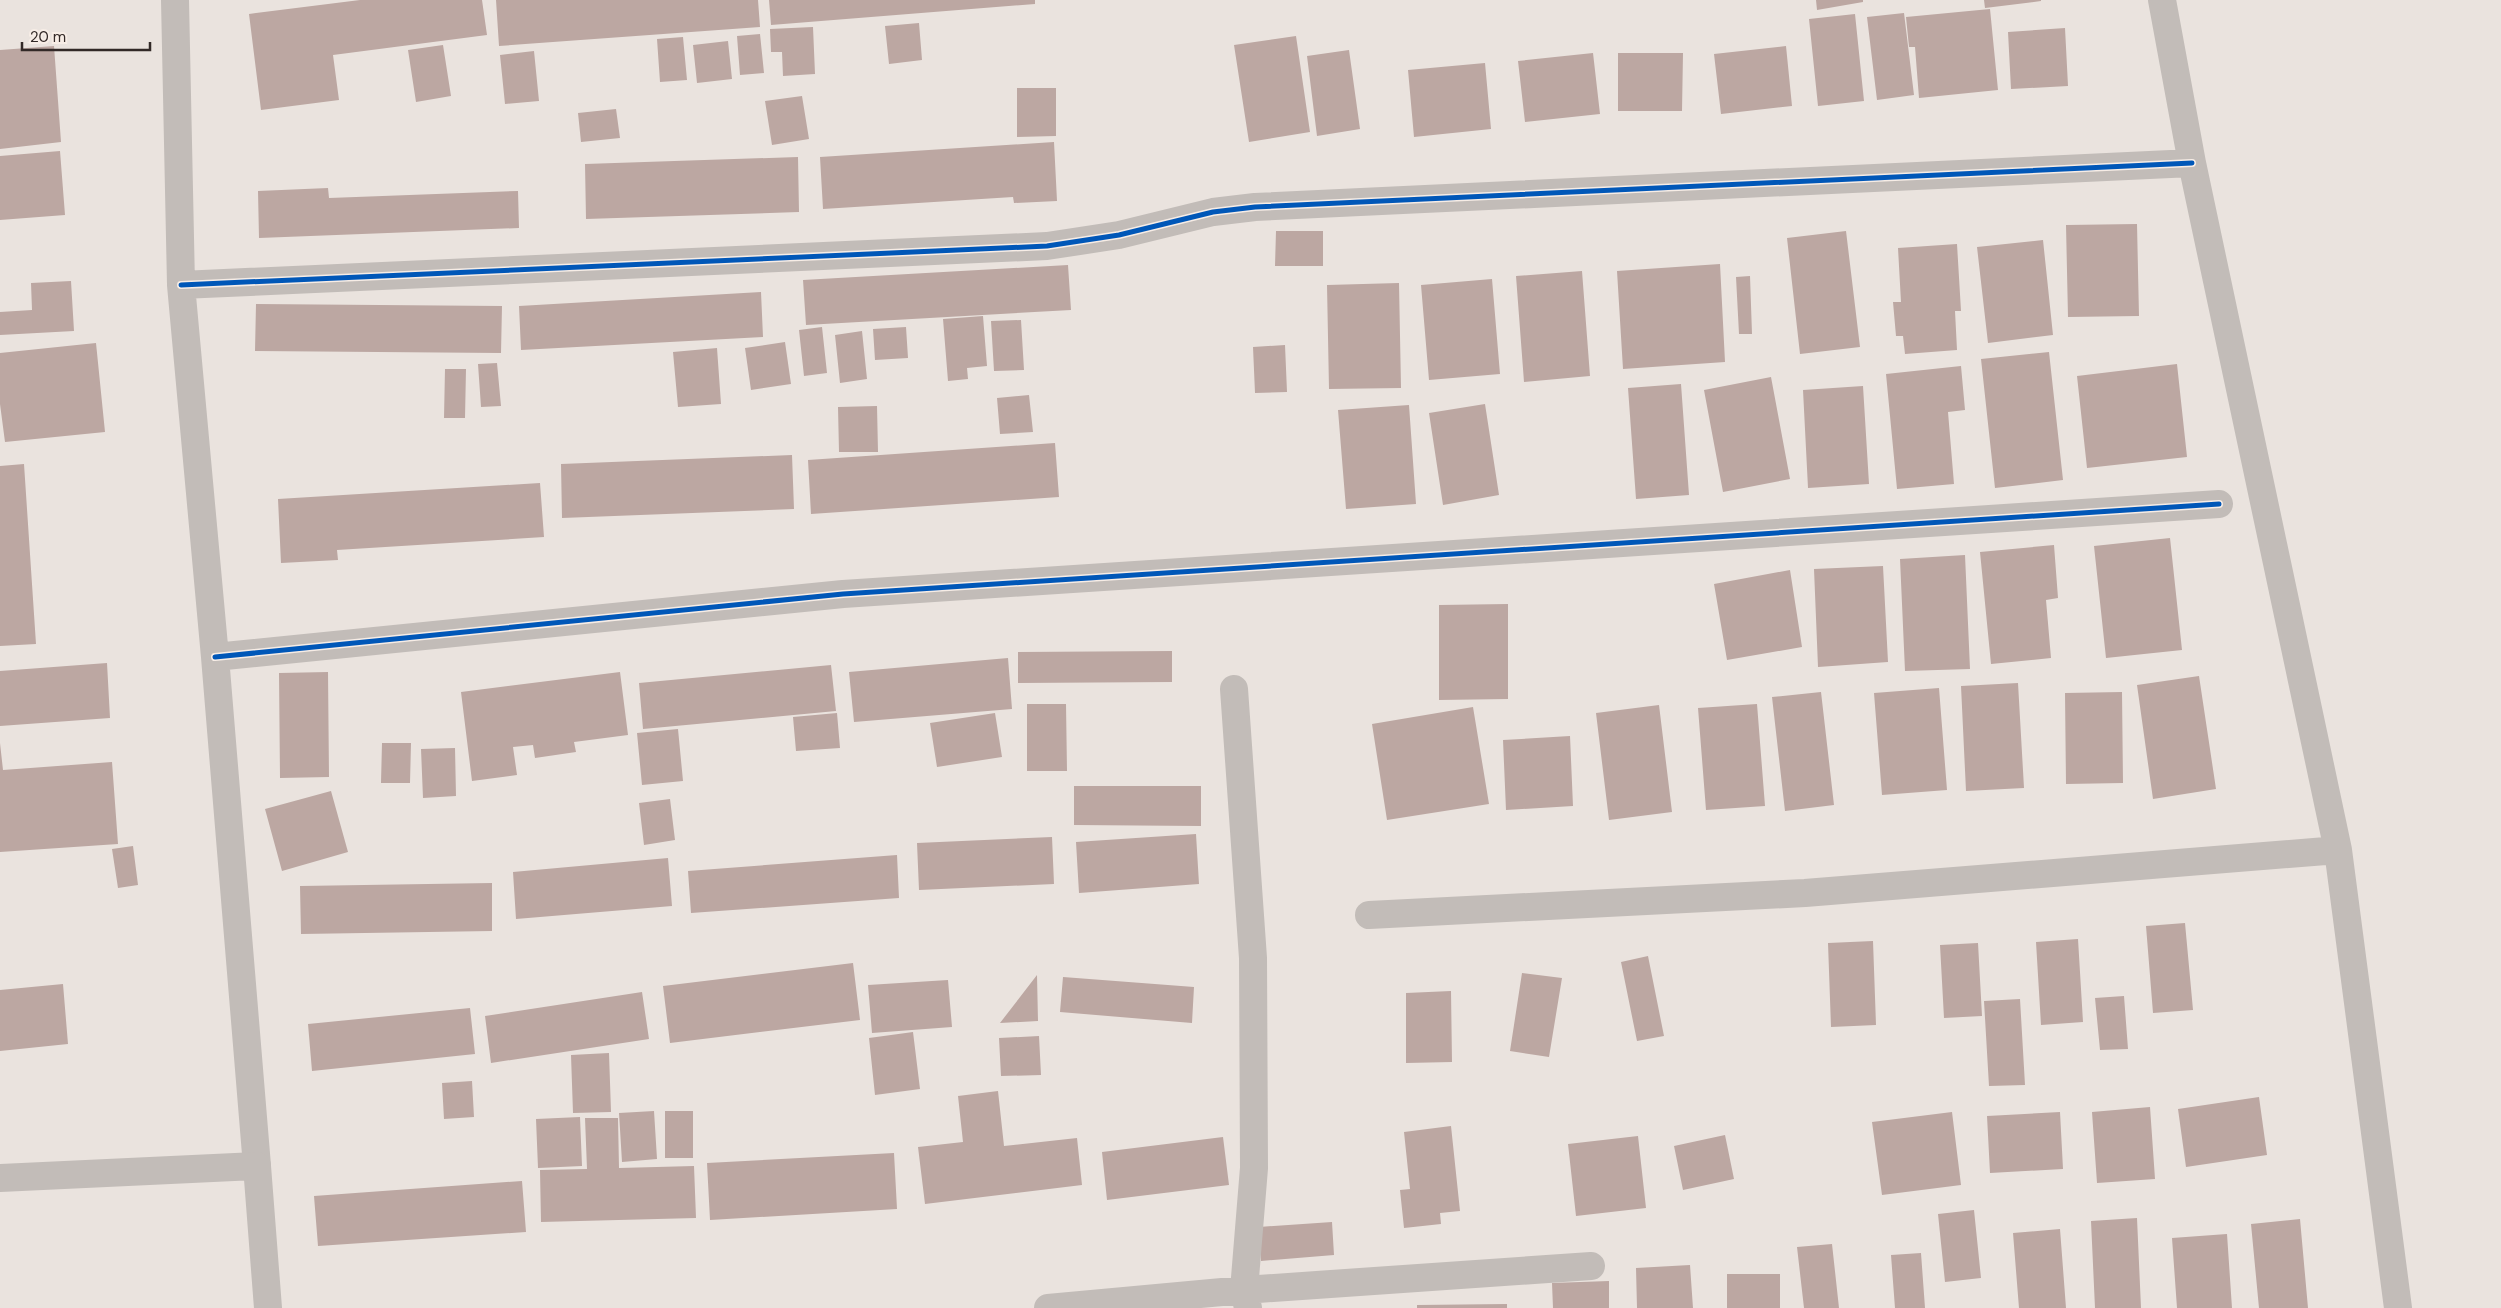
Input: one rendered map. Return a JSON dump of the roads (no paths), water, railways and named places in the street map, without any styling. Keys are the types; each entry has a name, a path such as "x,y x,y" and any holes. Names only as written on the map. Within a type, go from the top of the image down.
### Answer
{"street":[{"path":"175,0 181,285 215,657 268,1308"},
{"path":"2162,0 2192,163 2338,850 2398,1308"},
{"path":"181,285 1047,246 1119,235 1213,212 1255,208 2192,163"},
{"path":"215,657 843,594 2219,504"},
{"path":"1234,689 1253,958 1254,1168 1246,1299"},
{"path":"1369,915 1805,893 2338,850"},
{"path":"0,1178 257,1166"},
{"path":"1048,1308 1246,1299 1591,1266"}]}
